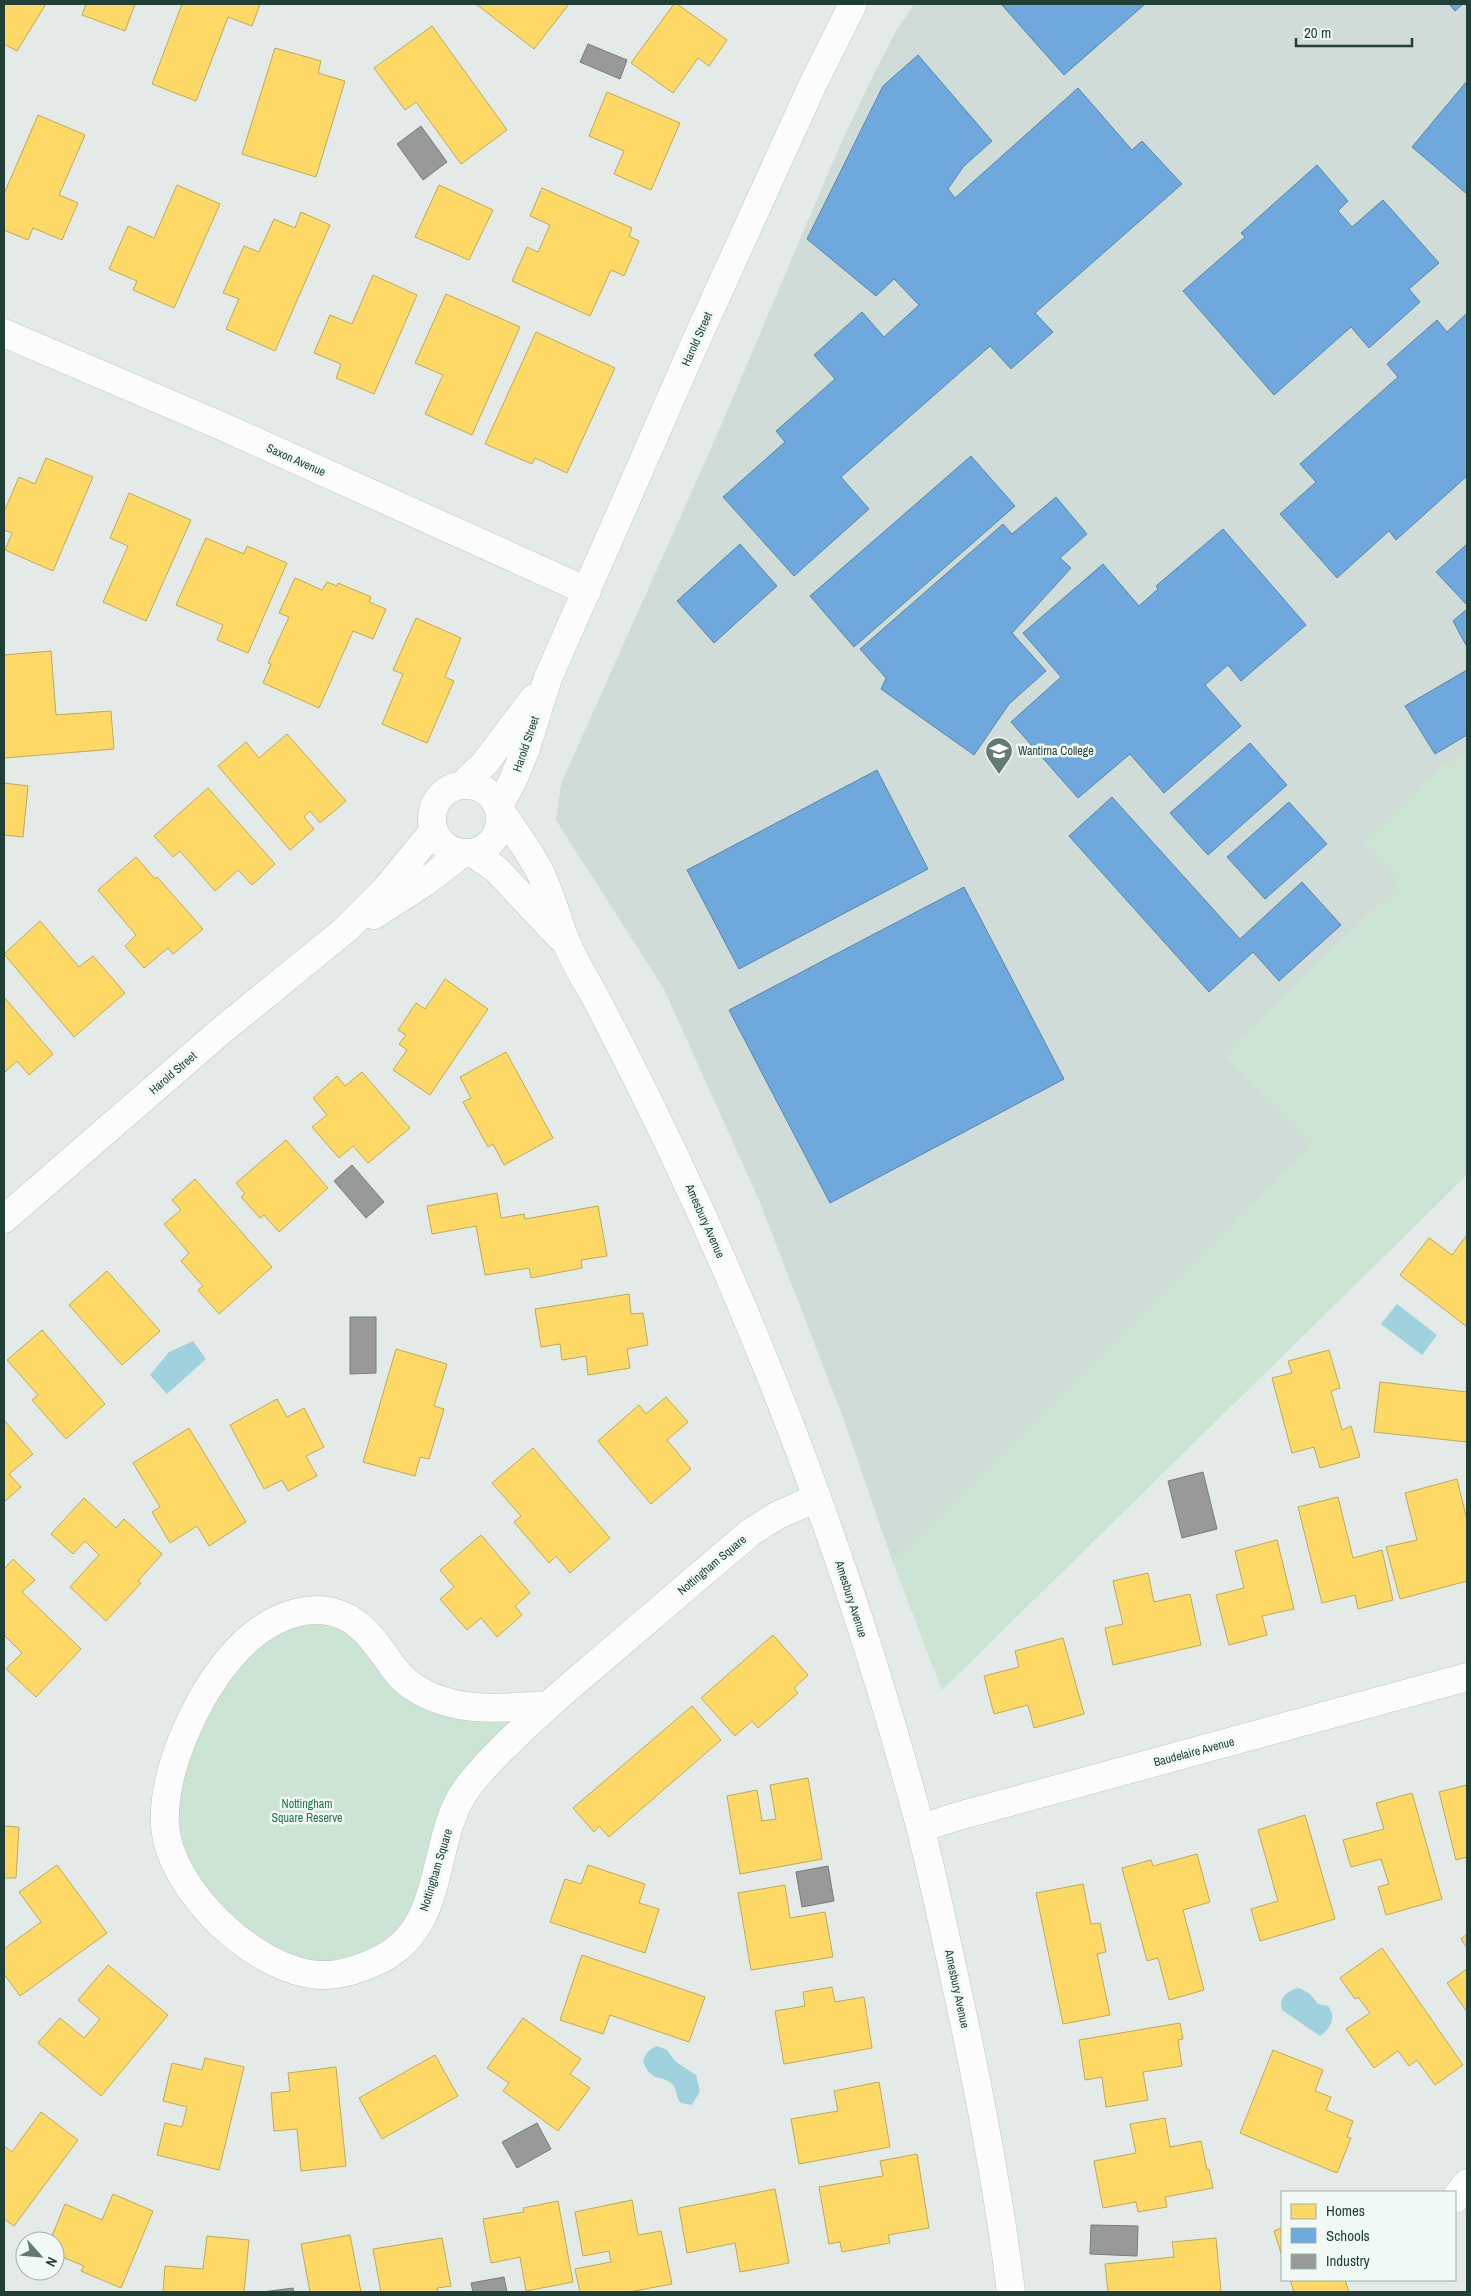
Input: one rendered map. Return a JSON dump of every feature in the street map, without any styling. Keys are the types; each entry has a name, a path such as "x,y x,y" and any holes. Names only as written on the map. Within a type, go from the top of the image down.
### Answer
{"street":[{"name":"Harold Street","path":"499,809 525,750 548,678 748,223 812,86 853,4"},
{"name":"Saxon Avenue","path":"4,333 226,428 587,591"},
{"name":"Harold Street","path":"462,785 485,764 548,678"},
{"path":"462,785 484,790 499,809 497,832 492,842 483,849 468,853 448,848 442,844 434,830 432,820 437,801 448,790 462,785"},
{"name":"Amesbury Avenue","path":"499,809 538,869 551,898 567,945 626,1056 682,1169 781,1401 817,1498 863,1635 921,1828 981,2104 1001,2215 1011,2292"},
{"name":"Harold Street","path":"4,1220 221,1031 345,930 396,878 434,830"},
{"name":"Harold Street","path":"345,930 394,904 468,853"},
{"name":"Amesbury Avenue","path":"468,853 496,869 567,945"},
{"name":"Nottingham Square","path":"547,1705 480,1709 445,1701 415,1688 398,1674 362,1628 337,1614 316,1609 289,1614 280,1618 255,1634 221,1668 207,1690 181,1745 171,1773 165,1824 168,1845 178,1871 194,1896 209,1913 244,1943 270,1959 318,1975 339,1973 384,1958 404,1941 419,1922 430,1898 452,1817 462,1794 478,1773 547,1705 751,1532 778,1515 817,1498"},
{"name":"Baudelaire Avenue","path":"921,1828 962,1815 1467,1677"},
{"path":"1456,2198 1467,2183"}],"shaded area":[{"name":"Wantirna College","path":"914,4 1467,4 1467,752 1442,766 1361,843 1400,884 1223,1055 1310,1145 892,1560 844,1420 759,1200 664,989 556,820 561,784 717,435 841,143 897,29"}],"green space":[{"path":"1467,752 1467,1175 942,1690 892,1560 1310,1145 1223,1055 1400,884 1361,843 1442,766"},
{"name":"Nottingham Square Reserve","path":"337,1614 415,1688 547,1705 478,1773 419,1922 339,1973 244,1943 168,1845 181,1745 255,1634"}],"water":[{"path":"1397,1304 1437,1335 1422,1355 1381,1324"},
{"path":"193,1341 206,1359 167,1394 150,1375 169,1352"},
{"path":"1299,1988 1310,1994 1318,2004 1328,2006 1331,2010 1331,2023 1320,2036 1282,2010 1281,2002 1285,1995"},
{"path":"657,2046 667,2050 675,2061 696,2075 700,2091 692,2105 681,2103 676,2090 669,2081 653,2076 646,2068 643,2061 645,2056"}],"building: Homes":[{"path":"4,4 46,4 17,51 4,44"},
{"path":"86,4 135,4 125,31 82,15"},
{"path":"182,4 260,4 252,26 228,17 196,101 152,84"},
{"path":"476,4 569,4 534,49"},
{"path":"674,4 677,4 727,40 709,66 698,58 673,93 631,63"},
{"path":"432,26 507,130 461,164 416,102 405,110 374,68"},
{"path":"275,48 321,61 318,73 345,81 316,177 242,154"},
{"path":"607,92 680,123 651,190 614,174 624,151 589,136"},
{"path":"38,115 85,135 59,195 78,203 62,240 33,228 28,240 4,230 4,194"},
{"path":"177,185 220,204 174,308 133,290 137,281 109,269 128,226 154,238"},
{"path":"439,185 493,210 469,260 415,237"},
{"path":"542,188 632,228 629,236 639,241 624,276 611,270 590,316 512,281 527,247 538,252 550,225 530,216"},
{"path":"301,212 330,225 275,351 226,329 239,299 223,293 244,246 259,252 274,219 295,228"},
{"path":"373,275 417,295 374,394 336,378 341,364 314,353 330,315 352,324"},
{"path":"446,294 520,327 472,435 425,414 443,375 415,363"},
{"path":"536,332 615,368 567,473 535,458 532,464 485,444"},
{"path":"46,458 93,477 53,571 5,550 12,533 4,530 4,512 19,477 35,484"},
{"path":"129,493 191,520 146,621 103,602 128,546 110,538"},
{"path":"206,538 244,554 247,546 287,563 248,653 217,640 223,625 176,605"},
{"path":"295,578 322,590 327,582 337,586 338,583 371,597 369,602 386,609 373,639 353,631 319,708 263,683 271,664 268,663 289,617 279,613"},
{"path":"416,618 461,638 445,677 454,681 427,743 382,724 403,674 393,670"},
{"path":"51,651 56,715 111,711 114,749 4,758 4,655"},
{"path":"287,734 346,801 320,823 310,811 304,817 314,829 290,850 218,766 246,742 259,758"},
{"path":"4,783 28,786 23,837 4,835"},
{"path":"208,788 275,864 252,885 238,870 215,891 180,851 173,857 154,836"},
{"path":"136,857 155,879 157,877 203,929 173,954 168,948 144,968 125,946 136,935 98,890"},
{"path":"40,921 79,967 93,956 125,993 74,1037 4,954"},
{"path":"445,979 488,1009 430,1095 393,1070 407,1050 399,1044 406,1035 398,1030 416,1003 425,1009"},
{"path":"4,997 53,1054 29,1075 17,1061 4,1073"},
{"path":"506,1052 553,1138 504,1165 493,1144 488,1147 463,1102 471,1098 460,1077"},
{"path":"362,1072 410,1128 368,1163 353,1146 339,1158 312,1127 327,1115 313,1098 337,1076 345,1086"},
{"path":"286,1140 328,1188 279,1232 264,1215 260,1218 241,1197 245,1194 236,1183"},
{"path":"195,1179 272,1267 219,1314 198,1290 203,1286 181,1261 189,1253 164,1224 181,1210 172,1200"},
{"path":"497,1193 501,1218 524,1214 525,1219 598,1206 607,1256 581,1260 582,1268 531,1278 529,1268 485,1275 476,1226 432,1234 427,1206"},
{"path":"1467,1235 1467,1327 1400,1275 1429,1238 1452,1255"},
{"path":"107,1271 160,1331 122,1365 69,1305"},
{"path":"629,1294 631,1314 643,1313 648,1345 627,1349 630,1368 588,1375 586,1356 562,1360 560,1344 541,1347 535,1309"},
{"path":"42,1330 105,1404 66,1439 32,1400 38,1395 7,1360"},
{"path":"396,1349 447,1364 434,1406 444,1409 429,1459 420,1457 415,1476 363,1462"},
{"path":"1329,1350 1340,1388 1331,1391 1342,1430 1351,1426 1360,1457 1320,1468 1314,1447 1292,1453 1272,1378 1292,1373 1288,1361"},
{"path":"1380,1382 1467,1392 1467,1442 1374,1432"},
{"path":"666,1397 688,1422 667,1440 691,1469 651,1504 598,1441 639,1405 646,1414"},
{"path":"277,1399 287,1417 304,1408 324,1447 306,1456 317,1476 288,1491 282,1480 264,1489 230,1425"},
{"path":"4,1420 33,1454 9,1474 21,1487 4,1502"},
{"path":"189,1428 246,1522 209,1546 197,1526 170,1543 152,1512 160,1507 133,1463"},
{"path":"533,1448 610,1538 570,1573 556,1556 549,1563 514,1522 521,1516 492,1483"},
{"path":"1457,1479 1467,1520 1467,1581 1400,1599 1386,1547 1417,1540 1405,1493"},
{"path":"1338,1497 1353,1558 1382,1550 1393,1600 1358,1609 1355,1595 1322,1603 1298,1507"},
{"path":"84,1498 116,1528 124,1519 162,1554 138,1581 141,1583 106,1621 70,1587 99,1555 85,1541 73,1554 51,1534"},
{"path":"481,1535 530,1593 515,1606 522,1615 497,1637 481,1618 467,1630 440,1599 454,1587 440,1570"},
{"path":"1277,1540 1294,1609 1262,1616 1267,1635 1229,1645 1216,1595 1244,1588 1235,1551"},
{"path":"13,1559 35,1580 22,1592 81,1649 36,1697 6,1669 22,1653 4,1635 4,1569"},
{"path":"1148,1573 1154,1602 1190,1594 1201,1645 1113,1665 1105,1628 1123,1624 1113,1581"},
{"path":"773,1635 808,1675 794,1688 798,1693 758,1728 752,1721 735,1736 701,1698"},
{"path":"1063,1638 1084,1714 1034,1728 1028,1705 994,1714 984,1676 1019,1667 1015,1651"},
{"path":"692,1706 721,1740 609,1837 599,1826 594,1832 573,1808"},
{"path":"808,1778 822,1859 740,1874 727,1796 757,1790 762,1821 776,1819 770,1785"},
{"path":"1467,1785 1467,1857 1456,1860 1439,1792"},
{"path":"1412,1793 1442,1899 1386,1915 1378,1887 1389,1884 1381,1859 1351,1867 1343,1840 1384,1829 1376,1803"},
{"path":"1305,1815 1335,1919 1260,1941 1251,1909 1278,1901 1258,1830"},
{"path":"4,1826 19,1827 16,1878 4,1878"},
{"path":"1197,1854 1210,1902 1183,1910 1204,1990 1169,2000 1158,1958 1147,1961 1122,1868 1151,1860 1153,1866"},
{"path":"57,1865 107,1933 20,1996 4,1974 4,1949 41,1922 19,1892"},
{"path":"588,1865 645,1884 639,1903 659,1909 645,1953 550,1922 565,1879 581,1884"},
{"path":"1083,1884 1091,1924 1100,1923 1106,1952 1097,1954 1110,2015 1063,2024 1036,1893"},
{"path":"785,1885 790,1918 825,1912 833,1957 751,1970 738,1893"},
{"path":"1467,1934 1467,1948 1461,1939"},
{"path":"1382,1948 1463,2065 1435,2085 1417,2060 1409,2066 1398,2051 1374,2068 1346,2029 1370,2013 1358,1997 1355,1999 1340,1978"},
{"path":"582,1955 705,1997 689,2042 610,2015 603,2034 560,2020"},
{"path":"108,1965 168,2015 101,2096 38,2043 60,2018 84,2038 100,2019 78,2000"},
{"path":"1467,1969 1467,2012 1447,1983"},
{"path":"832,1987 835,2002 864,1997 872,2048 784,2064 775,2011 805,2006 803,1992"},
{"path":"523,2018 581,2059 570,2074 590,2088 558,2131 503,2091 509,2083 487,2068"},
{"path":"1180,2023 1183,2039 1178,2040 1182,2066 1143,2072 1148,2100 1106,2107 1102,2077 1085,2080 1079,2040"},
{"path":"1273,2050 1323,2070 1315,2091 1331,2097 1326,2110 1353,2121 1347,2137 1351,2138 1337,2173 1240,2133"},
{"path":"435,2055 458,2096 382,2139 359,2098"},
{"path":"205,2058 244,2067 219,2170 157,2155 165,2123 182,2127 187,2107 163,2101 172,2063 202,2070"},
{"path":"336,2067 346,2166 301,2171 297,2129 274,2131 271,2093 290,2091 288,2073"},
{"path":"879,2082 890,2147 799,2164 791,2119 838,2111 834,2091"},
{"path":"41,2112 78,2140 14,2226 4,2219 4,2146 12,2152"},
{"path":"1165,2118 1170,2147 1201,2141 1213,2188 1165,2197 1167,2207 1138,2212 1136,2202 1103,2208 1094,2161 1136,2153 1130,2124"},
{"path":"917,2154 929,2228 888,2235 890,2243 842,2252 840,2242 829,2244 819,2187 883,2176 880,2161"},
{"path":"775,2189 789,2263 740,2272 735,2243 687,2253 679,2208"},
{"path":"113,2194 153,2211 121,2288 81,2271 84,2266 65,2258 65,2231 54,2231 65,2204 102,2220"},
{"path":"632,2200 638,2235 661,2231 672,2284 629,2292 580,2292 575,2269 611,2262 609,2251 583,2256 575,2212"},
{"path":"558,2201 573,2282 526,2291 520,2257 491,2263 483,2219 524,2212 523,2208"},
{"path":"1281,2228 1281,2253 1274,2231"},
{"path":"350,2235 361,2292 310,2292 301,2244"},
{"path":"207,2236 249,2240 244,2292 163,2292 165,2266 203,2269"},
{"path":"442,2238 451,2286 437,2288 438,2292 381,2292 373,2249"},
{"path":"1216,2238 1221,2292 1108,2292 1105,2264 1174,2257 1172,2242"},
{"path":"1290,2281 1345,2281 1349,2292 1294,2292"}],"building: Schools":[{"path":"1001,4 1145,4 1064,75"},
{"path":"1449,4 1463,4 1455,11"},
{"path":"918,55 992,141 963,167 948,189 955,198 1078,88 1132,150 1142,141 1182,184 1035,313 1053,332 1011,369 990,346 841,477 869,509 794,576 723,497 785,442 776,431 835,379 814,355 862,312 884,337 919,305 894,279 876,296 807,239 883,86"},
{"path":"1467,81 1467,194 1412,147"},
{"path":"1317,165 1348,201 1338,211 1352,227 1383,200 1439,263 1409,289 1420,302 1369,348 1351,327 1274,395 1183,291 1245,237 1241,233"},
{"path":"1467,313 1467,476 1396,540 1389,531 1337,578 1280,514 1316,482 1300,464 1398,377 1387,364 1437,320 1447,332"},
{"path":"971,456 1015,506 854,647 810,596"},
{"path":"1056,497 1087,534 1060,558 1071,568 1012,633 1046,671 1009,704 974,755 881,689 886,678 860,649 1003,524 1012,534"},
{"path":"1223,529 1306,625 1241,681 1228,665 1205,685 1241,726 1164,793 1130,754 1078,798 1011,722 1061,677 1023,633 1103,564 1139,606 1158,589 1156,586"},
{"path":"740,544 777,586 714,643 677,601"},
{"path":"1467,544 1467,605 1436,572"},
{"path":"1467,609 1467,647 1453,621"},
{"path":"1467,670 1467,735 1435,754 1405,706"},
{"path":"1250,743 1287,785 1208,855 1170,813"},
{"path":"877,770 928,869 739,969 687,870"},
{"path":"1112,797 1240,939 1302,882 1341,925 1279,981 1253,952 1209,992 1069,836"},
{"path":"1289,802 1327,844 1265,899 1227,857"},
{"path":"964,887 1064,1079 830,1203 729,1010"}],"building: Industry":[{"path":"588,44 627,60 620,79 580,62"},
{"path":"421,126 447,162 423,180 397,144"},
{"path":"352,1165 384,1202 366,1218 334,1181"},
{"path":"350,1317 376,1317 376,1373 350,1374"},
{"path":"1203,1472 1217,1529 1182,1538 1168,1481"},
{"path":"828,1866 834,1901 802,1907 796,1872"},
{"path":"537,2123 551,2149 517,2168 502,2142"},
{"path":"1091,2225 1138,2226 1137,2256 1090,2254"},
{"path":"504,2277 507,2292 473,2292 471,2283"},
{"path":"293,2288 294,2292 262,2292"}],"place":[{"name":"Wantirna College","path":"999,775"}]}
